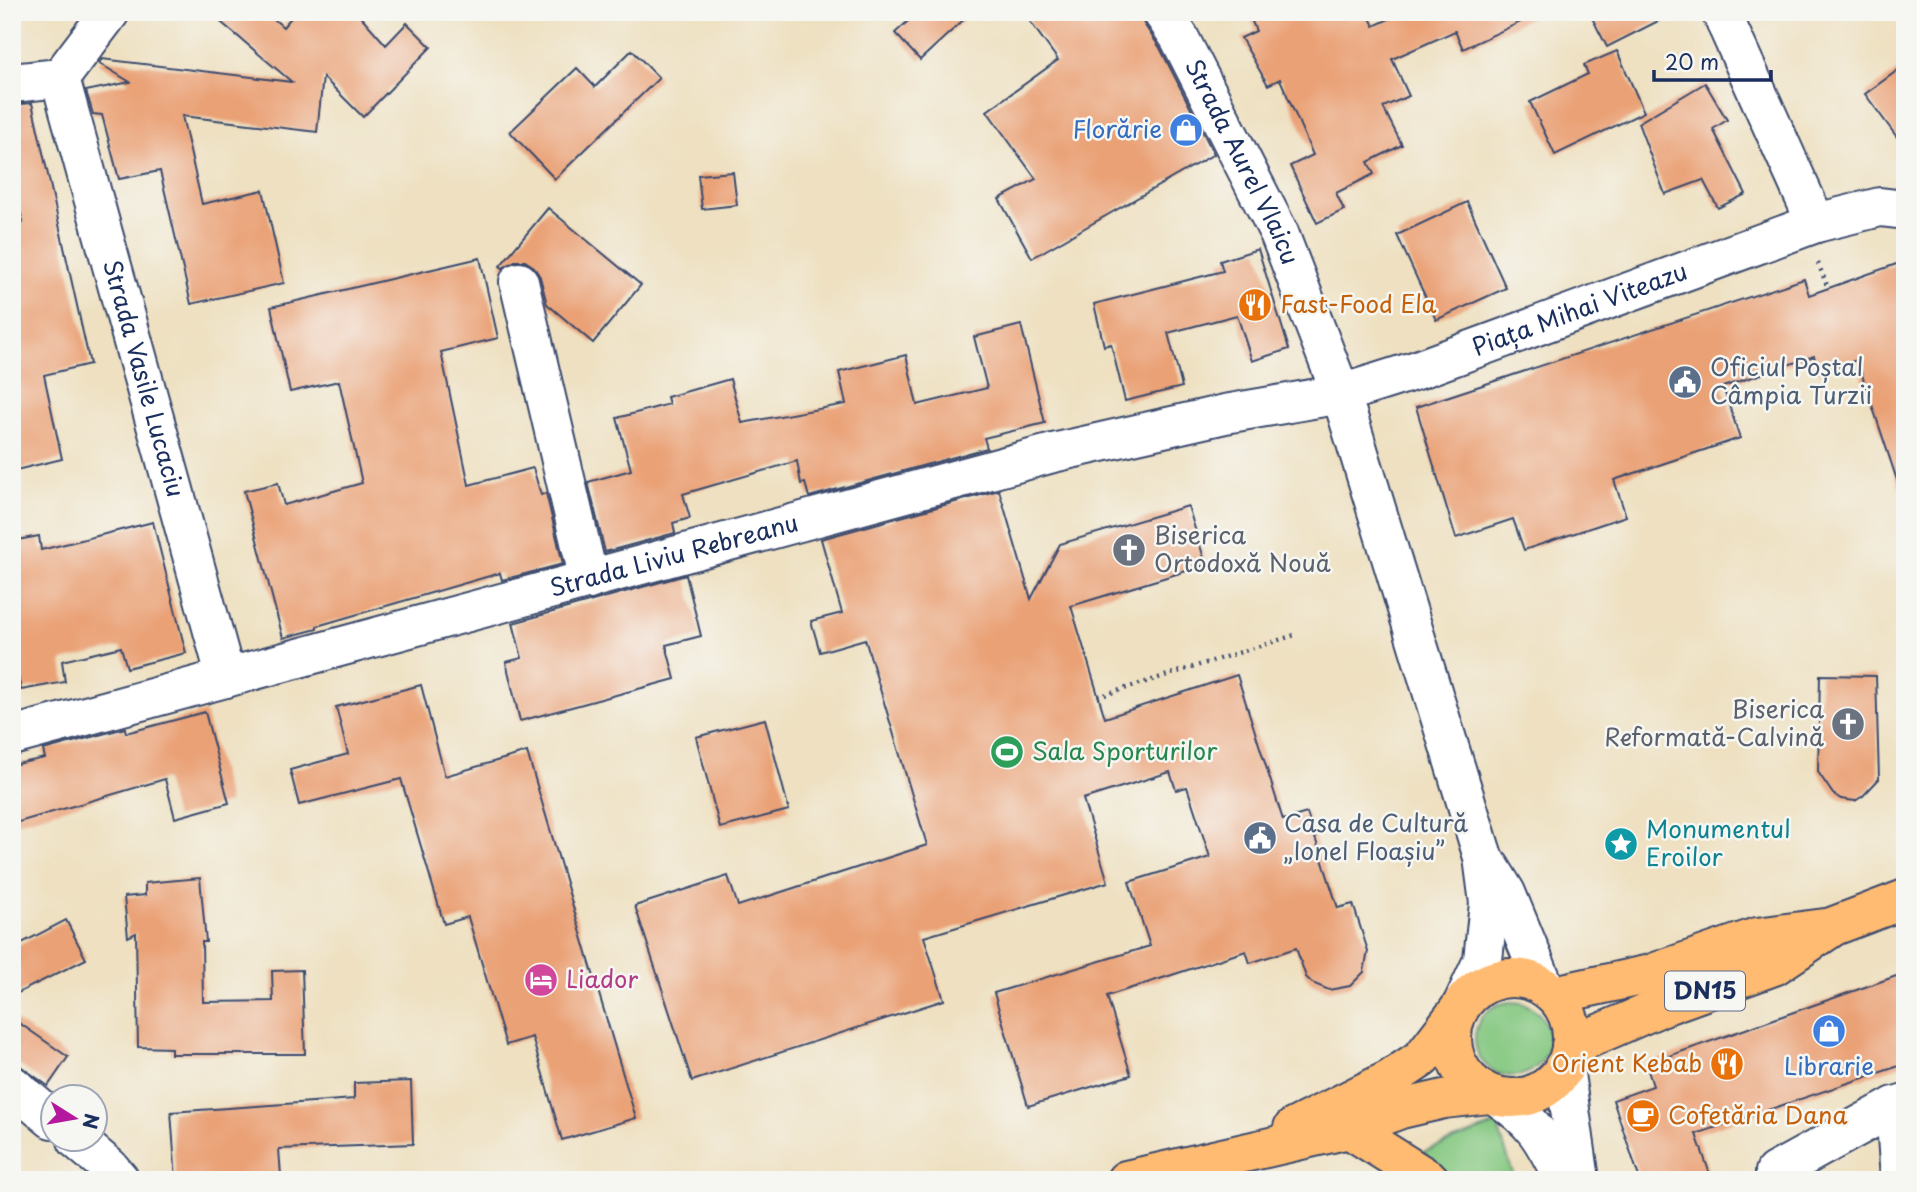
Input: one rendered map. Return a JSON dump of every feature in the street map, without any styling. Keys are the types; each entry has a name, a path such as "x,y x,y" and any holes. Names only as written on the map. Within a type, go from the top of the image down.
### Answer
{"main road":[{"name":"DN15","path":"1262,1147 1298,1125 1389,1080 1422,1058 1462,1005 1477,989 1493,981 1511,978 1529,980 1549,991 1650,974 1757,937 1834,926 1905,899"},
{"name":"DN15","path":"1126,1180 1349,1129 1401,1109 1444,1100 1494,1095 1517,1098 1536,1093 1552,1083 1568,1057 1664,1006 1774,966 1834,926"},
{"path":"1549,991 1565,1009 1570,1027 1568,1057"},
{"path":"1462,1005 1452,1028 1452,1048 1459,1068 1472,1083 1494,1095"},
{"path":"1349,1129 1430,1180"}],"street":[{"path":"12,83 60,78 110,12"},
{"name":"Strada Aurel Vlaicu","path":"1162,12 1179,37 1279,233 1341,394 1483,856"},
{"path":"1721,12 1816,223"},
{"name":"Strada Vasile Lucaciu","path":"60,78 226,678"},
{"name":"Piața Mihai Viteazu","path":"1341,394 1417,370 1816,223 1880,207 1902,205"},
{"path":"519,282 589,580"},
{"name":"Strada Liviu Rebreanu","path":"12,736 1053,453 1225,414 1341,394"},
{"path":"1483,856 1506,892 1549,991"},
{"path":"1462,1005 1483,960 1489,902 1483,856"},
{"path":"1568,1057 1580,1180"},
{"path":"12,1085 38,1107"},
{"path":"1494,1095 1522,1113 1541,1135 1564,1180"},
{"path":"1775,1172 1900,1104 1899,1180"},
{"path":"94,1154 120,1180"}],"path":[{"path":"1098,697 1298,634"}],"green space":[{"path":"1505,1002 1519,1002 1533,1008 1543,1018 1549,1039 1543,1060 1533,1070 1519,1076 1505,1076 1491,1070 1481,1060 1475,1046 1475,1032 1481,1018 1491,1008"},
{"path":"1497,1124 1515,1180 1452,1180 1423,1152"}],"building":[{"path":"209,12 266,12 283,27 296,12 357,12 386,45 407,23 431,47 363,117 323,77 317,132 182,116 202,204 263,190 284,283 191,304 160,171 119,179 102,115 93,114 86,91 130,82 99,63 102,59 292,82"},
{"path":"918,12 972,12 920,60 895,33"},
{"path":"1023,12 1140,12 1214,154 1032,258 999,199 1036,179 987,111 1058,60"},
{"path":"1248,12 1367,12 1374,26 1404,12 1542,12 1463,49 1455,31 1392,59 1409,96 1383,107 1402,145 1368,162 1374,174 1336,193 1344,210 1317,223 1290,166 1313,155 1280,79 1268,85 1241,38 1256,31"},
{"path":"1589,12 1676,12 1607,47"},
{"path":"632,50 659,78 555,179 510,132 577,68 595,87"},
{"path":"1617,51 1644,112 1555,155 1530,102 1588,74 1584,65"},
{"path":"1905,65 1905,148 1865,94"},
{"path":"1705,83 1727,120 1713,129 1746,194 1718,208 1703,180 1665,194 1638,123"},
{"path":"32,103 90,364 44,375 62,459 12,471 12,226 23,223 12,177 12,105"},
{"path":"733,172 737,205 702,209 698,175"},
{"path":"1467,202 1506,288 1436,320 1397,235"},
{"path":"548,208 641,285 593,343 547,304 540,277 534,267 525,261 515,261 503,268 500,266"},
{"path":"1258,249 1289,349 1252,361 1237,315 1168,333 1182,387 1125,401 1111,344 1104,346 1094,304 1223,271 1220,261"},
{"path":"480,258 498,338 441,352 469,485 533,468 541,495 546,493 563,564 502,580 500,573 283,638 244,491 278,483 284,505 362,483 339,381 290,392 271,307"},
{"path":"1905,261 1905,485 1899,486 1857,360 1819,372 1814,356 1723,387 1740,438 1614,480 1626,516 1524,550 1513,519 1456,538 1416,407 1804,279 1809,295"},
{"path":"1021,325 1045,423 984,438 987,448 809,497 805,483 801,484 797,461 683,494 690,518 673,523 675,533 605,552 588,482 631,470 617,418 669,404 667,397 730,379 742,423 846,404 839,372 906,355 917,405 987,388 974,337"},
{"path":"999,490 1031,599 1060,544 1188,506 1206,565 1071,606 1105,718 1237,675 1283,820 1307,813 1338,908 1353,904 1368,951 1364,972 1350,986 1329,990 1312,983 1306,977 1296,948 1250,963 1246,951 1107,996 1131,1075 1028,1106 994,993 1150,946 1129,882 1210,857 1187,787 1176,790 1170,772 1083,799 1108,882 924,937 944,1000 692,1081 635,906 728,876 738,906 927,845 865,639 820,652 811,621 842,613 821,539"},
{"path":"153,522 186,653 127,668 121,647 62,661 65,682 21,690 12,649 12,541 39,536 41,550"},
{"path":"686,575 701,636 666,645 675,679 520,721 506,662 522,658 513,623"},
{"name":"Biserica Reformată-Calvină","path":"1820,675 1876,676 1879,779 1855,801 1841,799 1833,794 1818,772"},
{"name":"Liador","path":"421,685 445,776 527,752 636,1118 562,1140 532,1037 506,1045 468,917 444,924 401,779 299,805 290,770 348,754 336,707"},
{"path":"205,712 229,803 175,818 165,779 12,824 12,765 45,758 43,750 125,728 126,733"},
{"path":"765,719 789,810 720,828 696,737"},
{"path":"200,878 206,942 202,942 203,1002 273,1001 272,971 302,970 305,1054 171,1054 171,1048 138,1047 136,933 128,937 124,897 145,895 145,883"},
{"path":"66,920 86,959 12,996 12,948"},
{"path":"1905,973 1905,1064 1696,1134 1712,1180 1640,1180 1613,1100 1653,1086 1646,1064"},
{"path":"12,1018 68,1057 49,1084 45,1084 12,1060"},
{"path":"411,1081 413,1144 279,1149 281,1176 176,1180 171,1112 354,1099 354,1083"}],"place":[{"name":"Florărie","path":"1186,130"},
{"name":"Fast-Food Ela","path":"1255,305"},
{"name":"Oficiul Poștal Câmpia Turzii","path":"1685,382"},
{"name":"Biserica Ortodoxă Nouă","path":"1129,550"},
{"name":"Biserica Reformată-Calvină","path":"1848,724"},
{"name":"Sala Sporturilor","path":"1007,752"},
{"name":"Casa de Cultură „Ionel Floașiu”","path":"1260,838"},
{"name":"Monumentul Eroilor","path":"1621,844"},
{"name":"Liador","path":"541,980"},
{"name":"Librarie","path":"1829,1031"},
{"name":"Orient Kebab","path":"1727,1064"},
{"name":"Cofetăria Dana","path":"1643,1116"}]}
